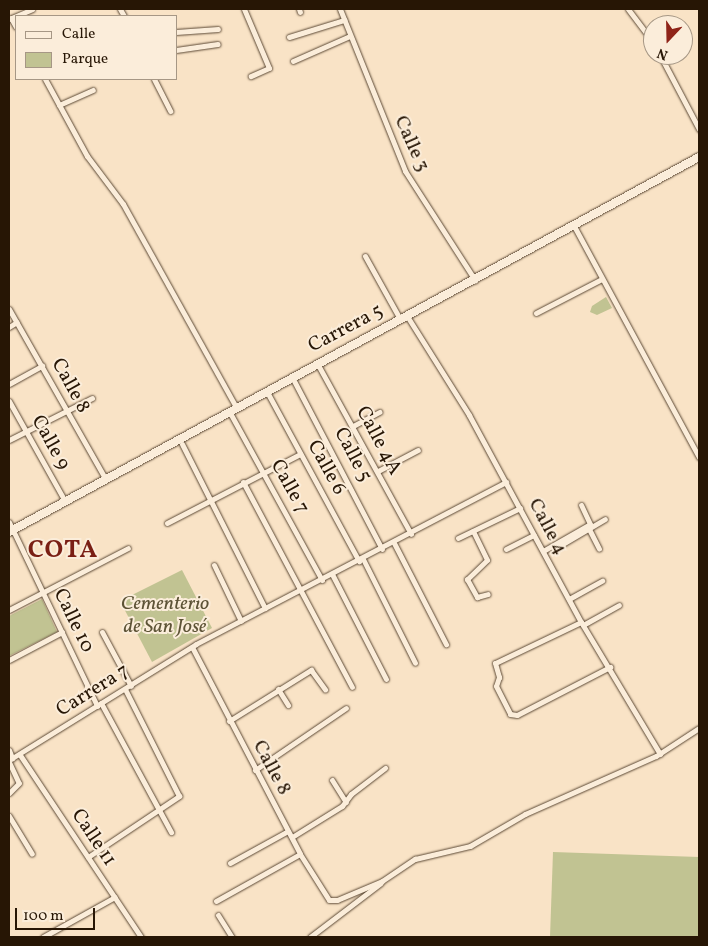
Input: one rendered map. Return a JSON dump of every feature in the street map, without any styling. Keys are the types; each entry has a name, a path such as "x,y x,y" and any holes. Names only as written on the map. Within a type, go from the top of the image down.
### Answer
{"main road":[{"name":"Carrera 5","path":"10,528 65,501 317,362 475,280 699,157"}],"street":[{"path":"19,15 32,9"},
{"path":"244,9 268,68 251,76"},
{"name":"Calle 3","path":"340,9 405,171 475,280"},
{"path":"628,9 643,29"},
{"path":"288,37 344,20"},
{"path":"178,32 218,29"},
{"path":"294,60 350,36"},
{"path":"178,50 218,44"},
{"path":"665,65 699,129"},
{"path":"46,80 59,105 93,90"},
{"path":"154,80 170,111"},
{"name":"Calle 7","path":"59,105 88,157 122,204 233,409 264,473 322,580"},
{"path":"574,226 699,457"},
{"name":"Calle 4","path":"364,256 403,318 469,414 582,623 610,667 660,754"},
{"path":"536,313 602,279"},
{"name":"Calle 8","path":"9,309 106,478"},
{"path":"9,327 17,322"},
{"name":"Calle 4A","path":"317,362 411,534"},
{"path":"9,384 42,366"},
{"name":"Calle 5","path":"292,376 382,549"},
{"name":"Calle 6","path":"266,390 300,454 361,560 415,663"},
{"path":"9,440 92,398"},
{"name":"Calle 9","path":"9,401 65,501"},
{"path":"353,426 379,412"},
{"path":"182,444 213,501 265,608"},
{"path":"378,471 418,450"},
{"path":"167,523 213,501 243,482 300,454"},
{"path":"243,482 298,591 352,687"},
{"name":"Carrera 7","path":"10,760 192,647 394,543 506,482"},
{"path":"544,552 590,524 581,505"},
{"path":"458,538 520,508"},
{"path":"544,552 606,519"},
{"name":"Calle 10","path":"10,528 99,704 171,832"},
{"path":"589,529 599,549"},
{"path":"473,531 487,560 467,579 477,597 488,594"},
{"path":"506,549 534,536"},
{"path":"394,543 446,644"},
{"path":"9,610 128,548"},
{"path":"214,565 241,621"},
{"path":"332,574 386,679"},
{"path":"569,599 602,580"},
{"path":"610,667 517,715 510,714 496,686 499,677 495,663 619,605"},
{"path":"9,660 62,632"},
{"path":"102,632 131,686"},
{"name":"Calle 8","path":"192,647 300,854 329,900 337,900 382,881"},
{"path":"229,721 278,689 312,670 325,689"},
{"path":"88,857 159,808 180,796 125,689"},
{"path":"278,689 288,705"},
{"path":"255,770 346,708"},
{"path":"310,937 406,862 470,846 525,814 660,754 699,728"},
{"path":"9,750 10,760 19,783 9,793"},
{"name":"Calle 11","path":"20,755 141,937"},
{"path":"292,837 346,802 351,794 385,768"},
{"path":"332,780 346,802"},
{"path":"9,816 32,854"},
{"path":"230,863 288,831"},
{"path":"216,901 300,854"},
{"path":"43,937 115,897"},
{"path":"218,915 232,937"}],"green space":[{"path":"606,297 612,308 597,315 590,312 592,306"},
{"name":"Cementerio de San José","path":"182,570 212,628 152,662 120,601"},
{"path":"42,599 57,632 9,656 9,616"},
{"path":"553,852 699,857 699,937 550,937"}],"district":[{"name":"COTA","path":"63,551"}]}
